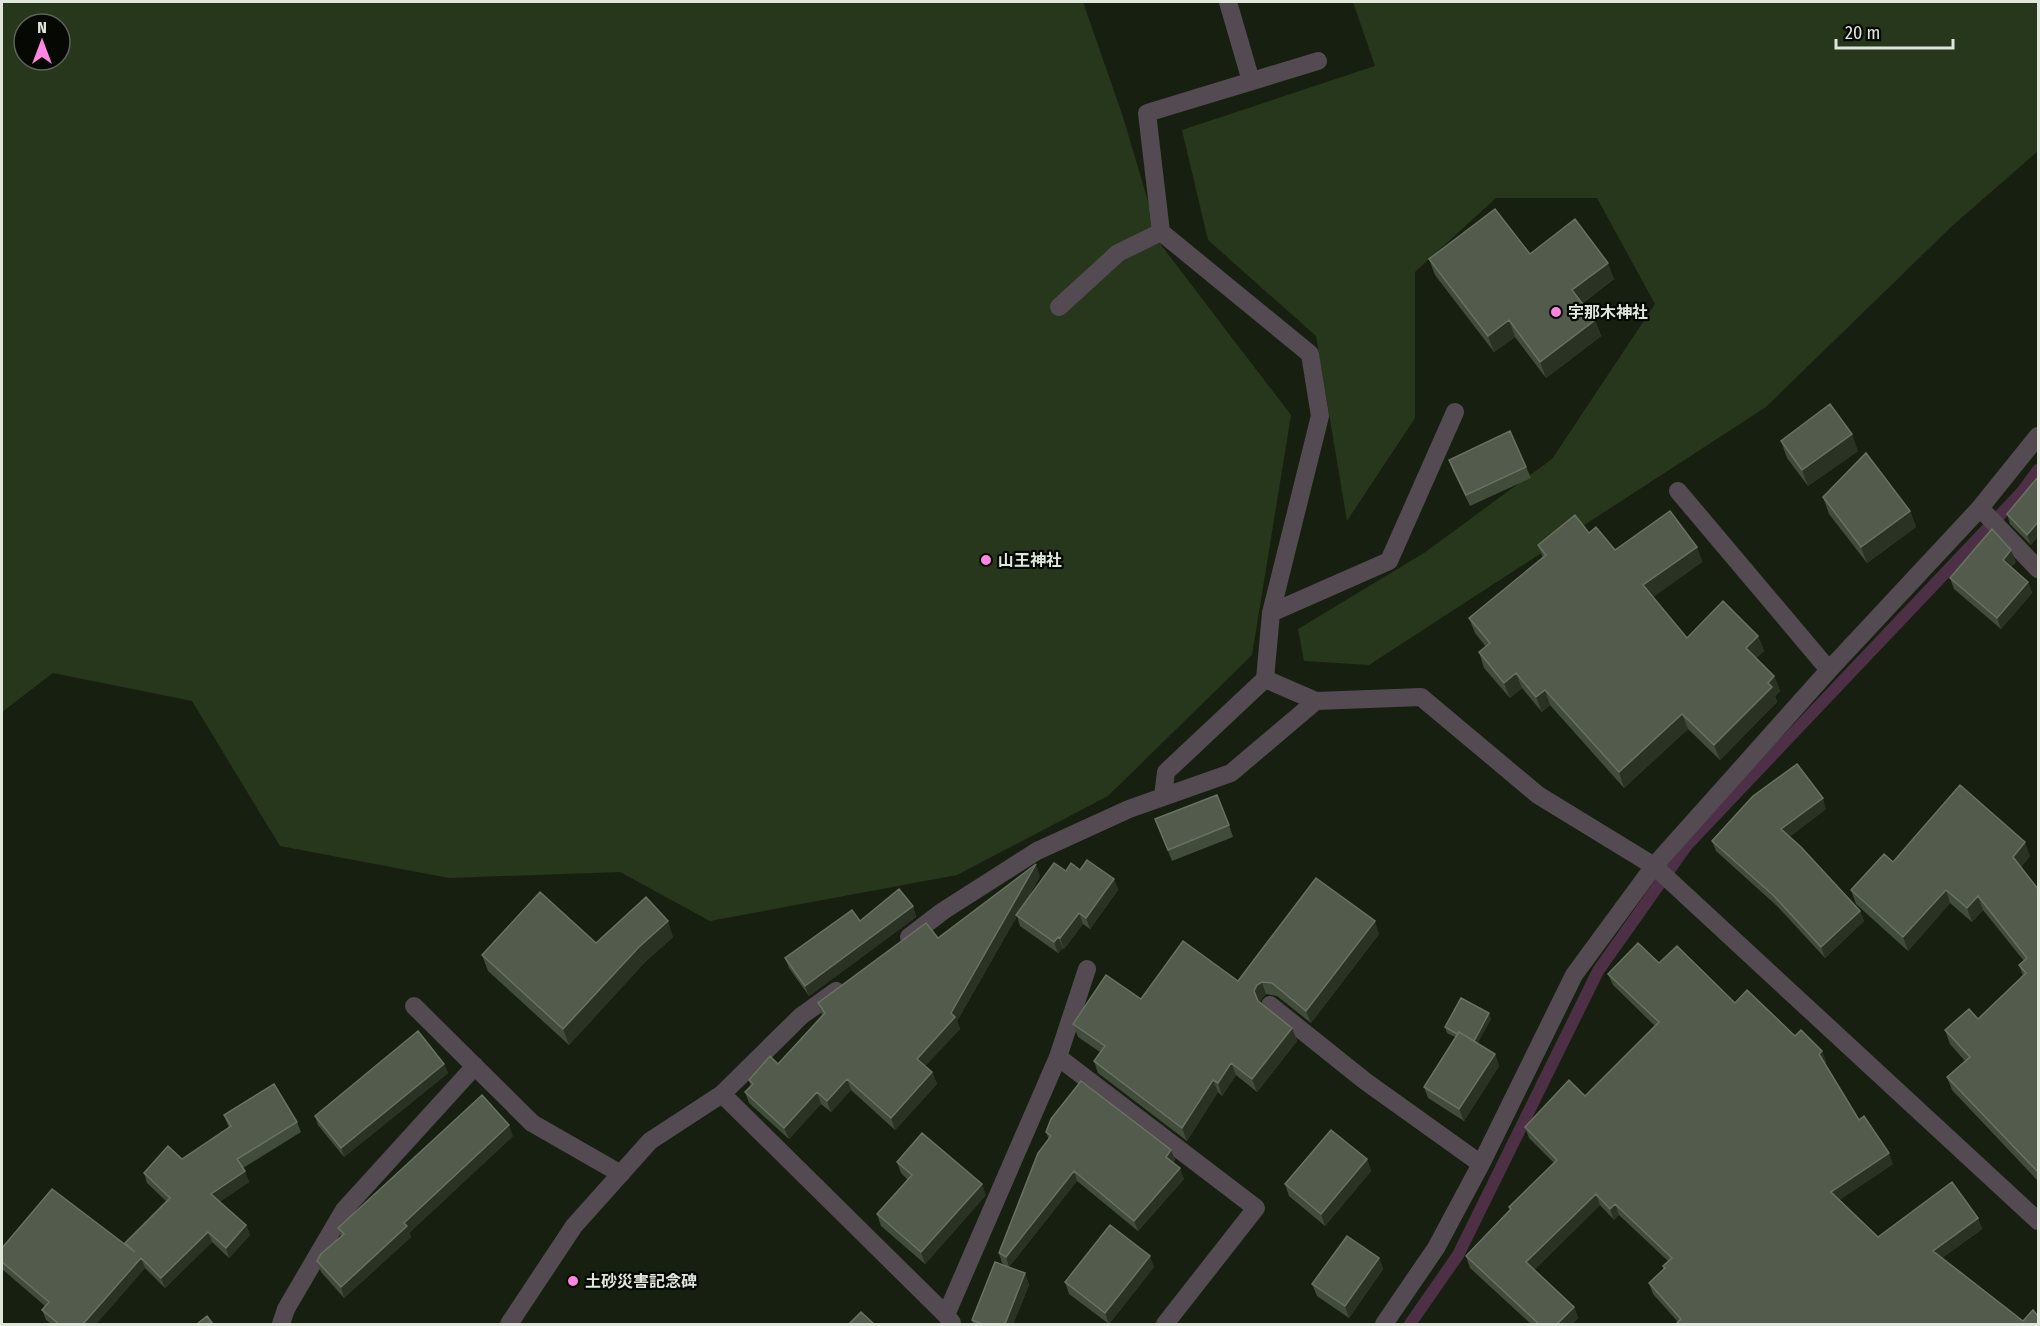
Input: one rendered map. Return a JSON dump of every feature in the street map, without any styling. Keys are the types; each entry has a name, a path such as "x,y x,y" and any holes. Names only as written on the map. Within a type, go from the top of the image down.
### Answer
{"street":[{"path":"1228,2 1251,81"},
{"path":"1163,796 1166,772 1265,679 1270,613 1320,416 1310,354 1161,232 1147,113 1318,61"},
{"path":"1059,307 1118,253 1161,232"},
{"path":"1270,613 1389,561 1455,412"},
{"path":"1384,1324 1436,1248 1481,1164 1574,975 1654,866 1829,670 1980,508 2038,436"},
{"path":"1678,491 1829,670"},
{"path":"1980,508 2038,569"},
{"path":"1265,679 1316,701 1421,697 1538,795 1654,866 2038,1221"},
{"path":"896,946 943,911 1037,851 1129,809 1231,773 1316,701"},
{"path":"722,1094 950,1320 1058,1057 1087,969"},
{"path":"508,1324 574,1226 650,1141 722,1094 801,1016 849,981"},
{"path":"1270,1005 1365,1081 1481,1164"},
{"path":"414,1006 532,1123 621,1174"},
{"path":"1058,1057 1256,1208 1165,1324"},
{"path":"281,1324 286,1309 344,1210 475,1066"}],"green space":[{"path":"2,2 1083,2 1123,117 1161,245 1291,415 1252,655 1108,796 957,875 710,921 620,872 449,878 280,846 192,701 53,673 2,712"},
{"path":"1353,2 2038,2 2038,151 1951,227 1766,407 1369,665 1304,661 1298,629 1424,553 1552,459 1655,304 1597,198 1496,198 1415,272 1415,418 1347,521 1316,336 1208,240 1182,130 1375,66"}],"building":[{"path":"1495,209 1530,254 1575,219 1608,263 1572,290 1595,320 1540,362 1509,320 1488,336 1429,259"},
{"path":"1830,404 1852,434 1802,470 1781,441"},
{"path":"1510,431 1526,467 1466,495 1449,460"},
{"path":"1866,453 1910,511 1861,547 1823,497"},
{"path":"2038,477 2038,522 2027,535 2007,514"},
{"path":"1670,511 1697,547 1643,585 1687,638 1723,601 1758,636 1746,648 1774,676 1768,683 1772,687 1714,745 1682,714 1619,772 1545,690 1536,697 1516,673 1504,683 1479,652 1490,643 1469,618 1546,555 1538,545 1575,515 1589,533 1596,527 1615,550"},
{"path":"1992,529 2011,550 2003,560 2028,582 1997,618 1950,578"},
{"path":"1797,764 1823,798 1781,829 1801,847 1860,911 1821,947 1773,895 1712,841 1753,796"},
{"path":"1960,785 2025,842 2013,857 2038,889 2038,1172 1947,1077 1970,1057 1945,1030 1969,1009 1978,1019 2026,973 2019,965 2027,958 1978,896 1967,908 1946,890 1903,937 1851,890 1884,854 1893,862"},
{"path":"1217,795 1229,825 1168,850 1155,819"},
{"path":"1087,860 1114,879 1086,918 1079,913 1060,938 1058,937 1054,942 1016,915 1054,863 1066,871 1071,863 1080,870"},
{"path":"1036,864 951,1013 955,1017 917,1059 932,1072 891,1118 847,1079 827,1101 817,1092 784,1128 745,1092 753,1084 749,1080 770,1056 778,1064 825,1013 818,1003 926,923 938,938"},
{"path":"1316,878 1375,921 1306,1011 1272,983 1262,982 1257,985 1254,991 1258,1001 1292,1028 1252,1079 1231,1063 1218,1083 1213,1080 1182,1128 1094,1061 1105,1046 1073,1024 1106,975 1141,999 1183,941 1238,981"},
{"path":"899,889 913,906 805,986 785,958 852,910 860,921"},
{"path":"540,892 596,943 646,897 668,921 639,947 563,1029 482,955"},
{"path":"1638,943 1659,963 1677,946 1735,1003 1747,990 1795,1036 1801,1030 1822,1051 1819,1054 1859,1120 1864,1116 1889,1153 1831,1192 1878,1237 1952,1182 1978,1218 1933,1251 2023,1321 2033,1310 2038,1316 2038,1324 1676,1324 1681,1319 1649,1283 1672,1258 1615,1204 1610,1209 1596,1194 1526,1262 1574,1307 1557,1324 1539,1324 1466,1256 1511,1209 1509,1207 1557,1160 1525,1127 1569,1080 1585,1096 1659,1022 1608,974"},
{"path":"1461,998 1489,1013 1474,1041 1445,1027"},
{"path":"418,1031 444,1064 341,1148 315,1116"},
{"path":"1459,1032 1495,1054 1459,1109 1424,1087"},
{"path":"1081,1081 1171,1150 1166,1157 1180,1168 1134,1221 1074,1171 1006,1257 999,1253 1038,1153 1051,1136 1046,1132 1051,1119"},
{"path":"274,1084 297,1122 237,1159 245,1171 211,1194 246,1225 226,1248 208,1232 161,1278 141,1258 83,1324 59,1324 42,1310 49,1302 2,1262 2,1248 52,1189 135,1252 125,1243 170,1198 144,1173 168,1146 182,1159 231,1126 224,1115"},
{"path":"482,1095 509,1125 404,1223 407,1226 341,1287 317,1261 321,1254 344,1234 338,1228"},
{"path":"1331,1130 1367,1159 1321,1214 1285,1184"},
{"path":"922,1133 982,1184 921,1252 877,1214 912,1175 897,1162"},
{"path":"1110,1225 1150,1256 1105,1313 1065,1282"},
{"path":"1347,1236 1379,1258 1345,1306 1312,1284"},
{"path":"995,1262 1025,1273 1005,1324 982,1324 972,1320"},
{"path":"861,1312 874,1324 849,1324"},
{"path":"207,1316 213,1324 197,1324"}],"waterway":[{"path":"1410,1324 1458,1255 1598,971 1687,845 2021,493 2038,470"}],"place":[{"name":"宇那木神社","path":"1556,312"},
{"name":"山王神社","path":"986,560"},
{"name":"土砂災害記念碑","path":"573,1281"}]}
